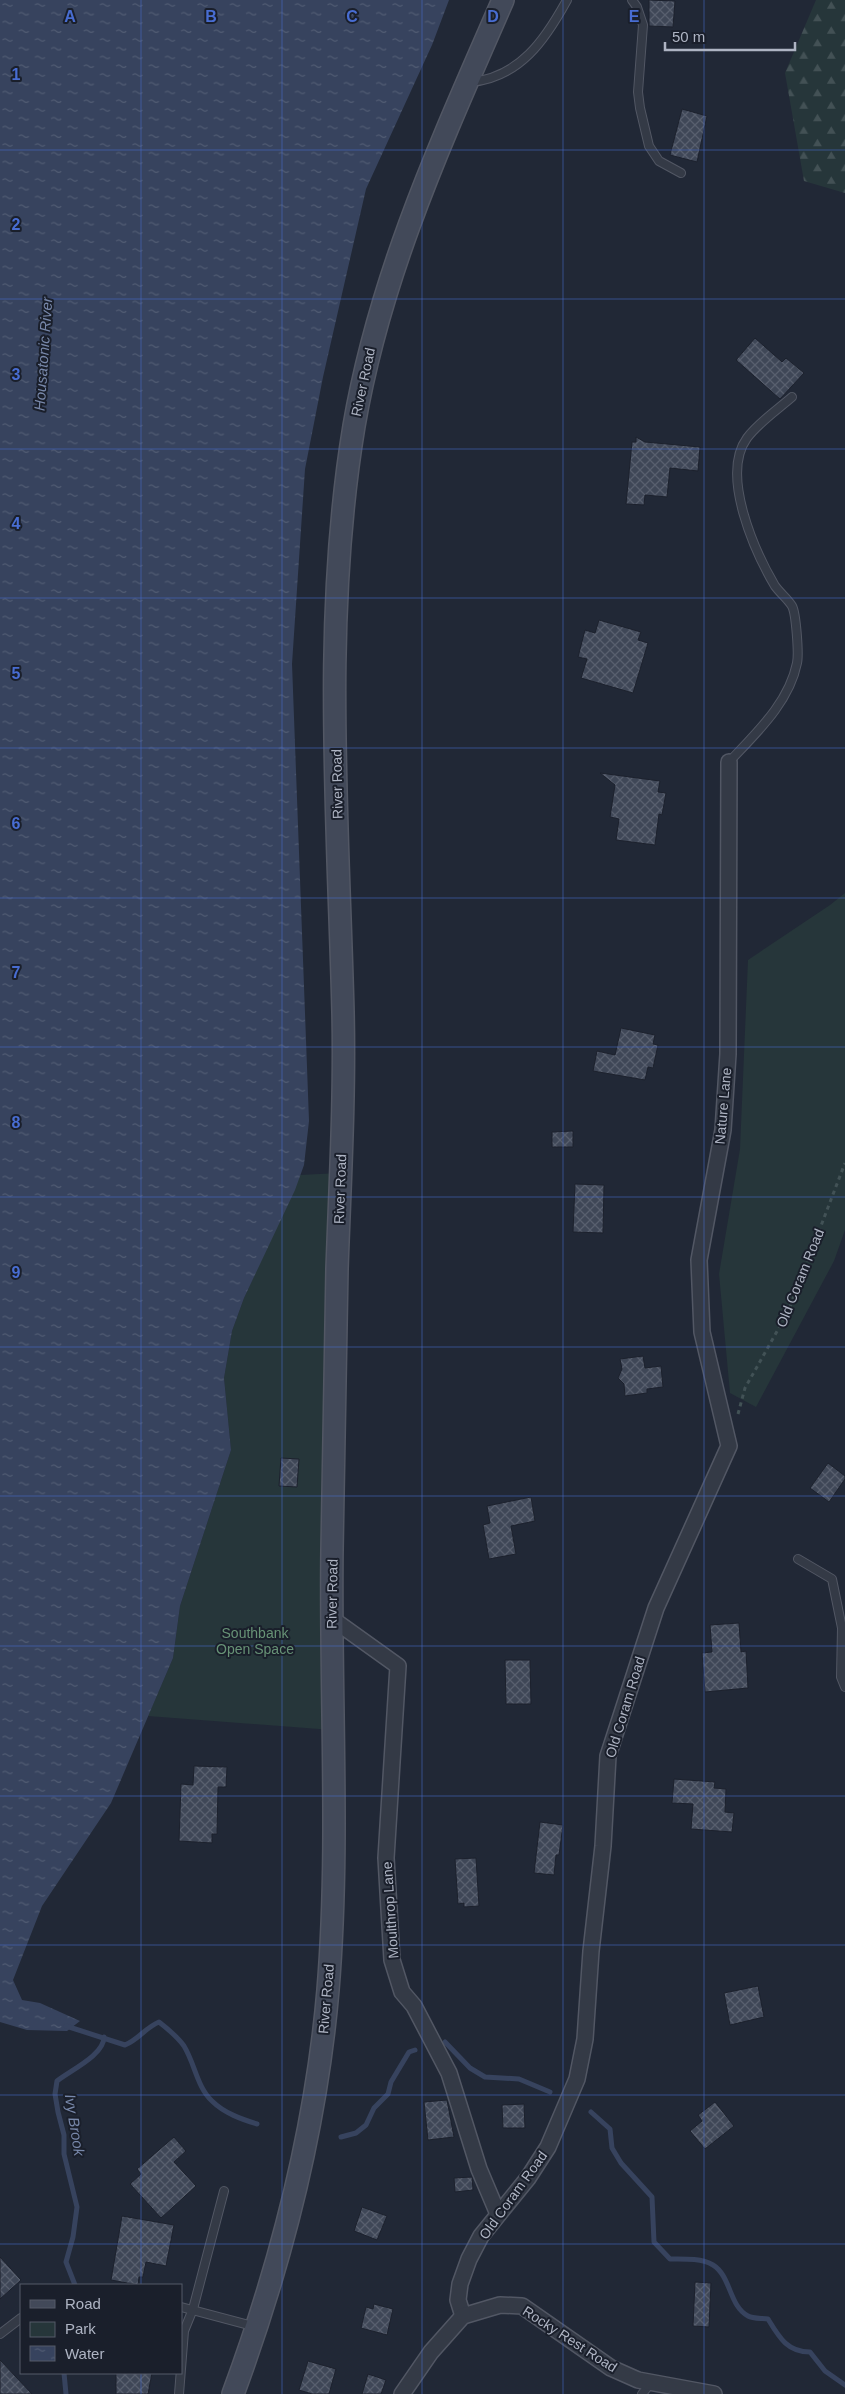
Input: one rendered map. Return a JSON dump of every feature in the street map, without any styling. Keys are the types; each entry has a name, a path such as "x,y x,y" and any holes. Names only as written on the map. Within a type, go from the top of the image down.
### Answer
{"main road":[{"name":"River Road","path":"233,2394 258,2327 281,2250 301,2166 317,2082 328,1994 334,1900 331,1618 344,1052 334,684 336,596 341,513 355,422 374,331 395,260 422,188 503,0"}],"street":[{"name":"Nature Lane","path":"729,762 728,1054 723,1130 699,1260 702,1332 729,1446"},
{"name":"Old Coram Road","path":"463,2316 458,2300 460,2284 473,2252 498,2214 528,2178 548,2147 577,2079 585,2039 590,1951 603,1846 608,1756 656,1608 729,1446"},
{"name":"Moulthrop Lane","path":"331,1618 398,1666 386,1858 392,1960 402,1992 414,2006 449,2073 479,2170 498,2214"},
{"name":"Rocky Rest Road","path":"463,2316 500,2305 522,2306 611,2368 646,2389 714,2394"},
{"path":"402,2394 431,2352 463,2316"}],"lane":[{"path":"467,82 486,80 501,75 524,59 550,30 567,0"},
{"path":"632,0 637,7 643,25 638,92 649,146 659,162 681,173"},
{"path":"729,762 757,732 786,695 798,662 793,607 776,587 756,548 742,510 738,479 739,454 747,438 792,397"},
{"path":"798,1559 832,1579 842,1628 841,1677 845,1687"},
{"path":"182,2362 184,2331 193,2309 224,2191"},
{"path":"182,2307 258,2327"},
{"path":"0,2334 20,2319"},
{"path":"180,2394 181,2374"}],"path":[{"name":"Old Coram Road","path":"729,1446 745,1388 788,1312 845,1163"}],"green space":[{"path":"816,0 845,0 845,193 804,181 785,73"},
{"path":"845,893 845,1230 834,1261 756,1407 730,1393 719,1274 740,1149 748,960"},
{"name":"Southbank Open Space","path":"339,1173 332,1730 148,1716 173,1658 180,1606 231,1450 224,1378 232,1331 244,1298 300,1175"}],"water":[{"name":"Housatonic River","path":"0,0 449,0 432,45 366,189 323,377 305,469 292,664 309,1121 304,1165 295,1190 244,1298 232,1331 224,1378 231,1450 180,1606 173,1658 111,1803 42,1906 13,1980 22,2000 40,2003 80,2021 67,2031 27,2030 0,2022"}],"building":[{"path":"649,0 675,1 673,27 649,26"},
{"path":"682,109 707,116 697,162 670,155"},
{"path":"755,338 782,362 786,358 804,373 780,399 736,360"},
{"path":"636,437 645,442 700,447 698,471 670,468 667,497 645,495 644,505 626,504 632,442 636,442"},
{"path":"599,620 641,632 638,640 648,643 633,693 581,678 587,659 578,657 585,630 595,633"},
{"path":"600,773 660,781 658,792 666,793 662,815 659,814 655,845 616,840 619,819 610,817 615,785"},
{"path":"621,1028 655,1035 653,1044 658,1045 653,1068 648,1067 645,1080 593,1071 597,1051 615,1055"},
{"path":"573,1131 573,1147 552,1147 552,1132"},
{"path":"575,1184 604,1185 603,1233 573,1232"},
{"path":"643,1356 645,1368 661,1366 663,1387 647,1389 647,1393 625,1396 624,1384 618,1378 622,1369 620,1359"},
{"path":"281,1458 299,1459 297,1487 279,1486"},
{"path":"828,1463 845,1476 845,1479 829,1502 810,1488"},
{"path":"531,1497 535,1521 511,1526 516,1554 489,1559 483,1525 490,1523 487,1506"},
{"path":"739,1623 741,1652 746,1651 748,1688 705,1692 702,1653 712,1652 710,1625"},
{"path":"505,1660 530,1660 531,1704 506,1704"},
{"path":"194,1766 227,1767 226,1787 218,1787 217,1834 212,1834 212,1843 179,1841 181,1784 193,1785"},
{"path":"674,1779 715,1782 714,1788 726,1789 725,1812 734,1813 732,1832 691,1829 693,1804 672,1803"},
{"path":"540,1822 563,1825 559,1855 556,1855 554,1875 534,1873"},
{"path":"476,1858 479,1906 464,1907 464,1903 458,1904 455,1859"},
{"path":"758,1986 764,2017 730,2025 724,1993"},
{"path":"447,2100 454,2137 428,2140 424,2102"},
{"path":"715,2102 734,2126 705,2149 690,2131 702,2121 698,2115"},
{"path":"524,2104 525,2128 503,2128 502,2105"},
{"path":"174,2137 186,2151 174,2162 196,2186 161,2218 130,2184 141,2174 137,2169"},
{"path":"472,2177 473,2190 455,2192 454,2178"},
{"path":"362,2207 387,2216 377,2240 354,2231"},
{"path":"122,2216 174,2225 166,2266 146,2262 143,2277 139,2277 138,2284 111,2280"},
{"path":"0,2257 21,2280 0,2299"},
{"path":"695,2282 711,2283 709,2327 693,2326"},
{"path":"374,2304 393,2309 387,2335 361,2328 366,2307 373,2309"},
{"path":"0,2360 32,2394 0,2394"},
{"path":"308,2361 336,2369 329,2394 312,2394 299,2390"},
{"path":"116,2374 152,2374 148,2394 116,2394"},
{"path":"368,2374 386,2380 381,2394 362,2394"}],"waterway":[{"path":"66,2026 125,2045 159,2022 184,2046 199,2082 212,2101 227,2112 257,2124"},
{"name":"Ivy Brook","path":"75,2284 66,2262 73,2237 77,2207 64,2154 64,2135 55,2094 57,2081 93,2056 103,2044 104,2037"},
{"path":"445,2042 470,2068 485,2077 519,2079 550,2092"},
{"path":"341,2137 356,2133 366,2125 374,2108 388,2094 391,2082 409,2052 415,2050"},
{"path":"591,2112 610,2129 612,2148 621,2163 652,2197 654,2242 670,2259 698,2260 713,2265 723,2276 733,2298 742,2311 750,2317 768,2319 784,2342 795,2349 810,2352 825,2371 845,2385"},
{"name":"Ivy Brook","path":"64,2374 66,2394"}]}
